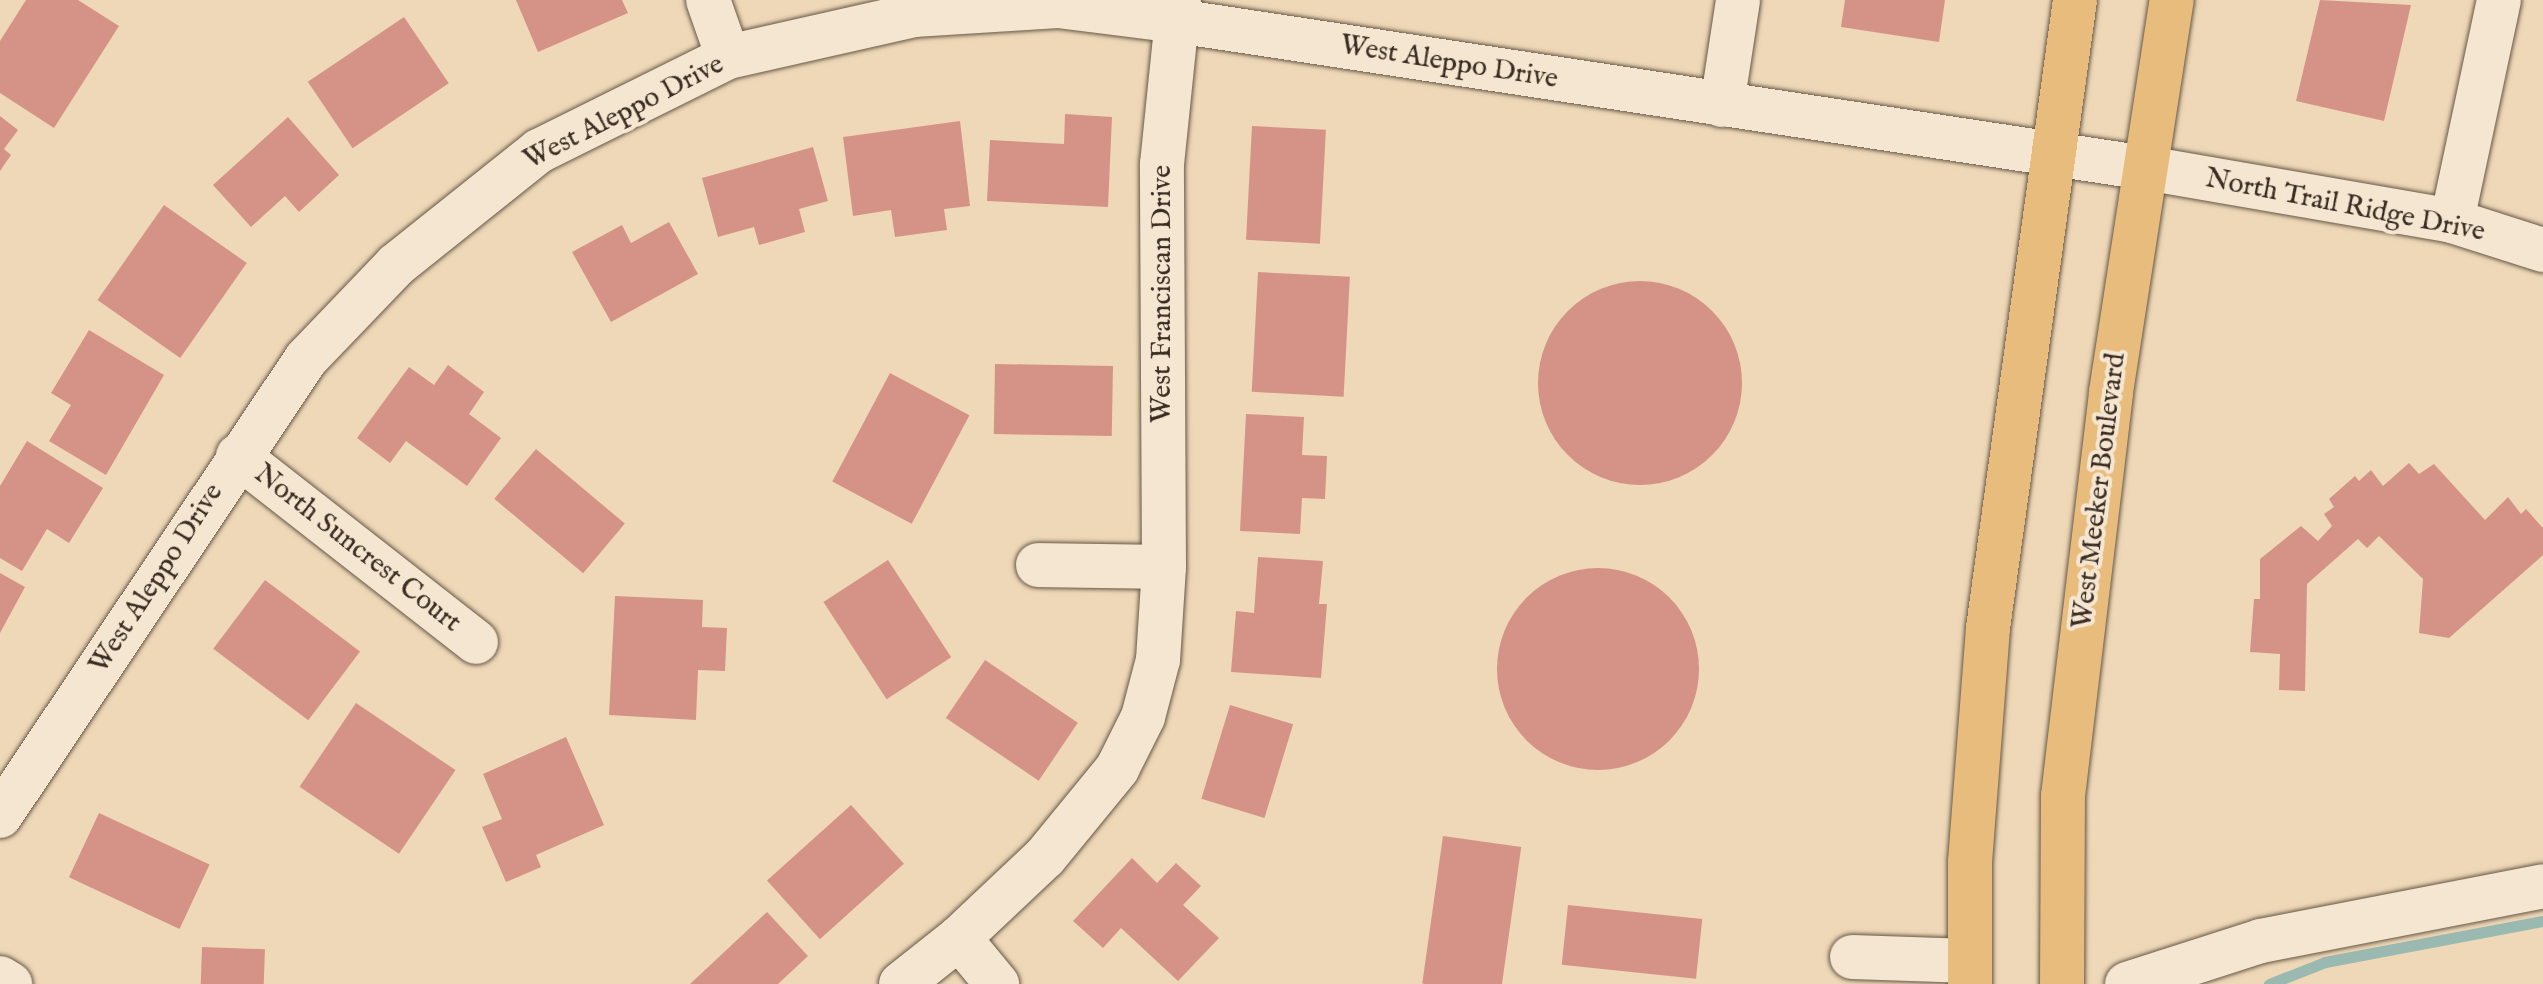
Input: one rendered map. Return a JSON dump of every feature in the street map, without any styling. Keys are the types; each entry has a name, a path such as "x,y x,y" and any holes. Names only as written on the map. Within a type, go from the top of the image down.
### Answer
{"main road":[{"path":"1970,973 1970,862 1988,628 2075,0"},
{"name":"West Meeker Boulevard","path":"2062,984 2063,796 2111,392 2172,0"}],"street":[{"path":"708,0 728,57"},
{"path":"1722,105 1738,0"},
{"path":"2452,221 2499,0"},
{"name":"West Aleppo Drive","path":"0,816 238,456 306,359 396,265 539,151 728,57 914,15 1058,6 1178,10 1722,105 2146,168"},
{"name":"West Franciscan Drive","path":"901,984 959,938 1045,857 1117,769 1143,717 1158,660 1164,567 1162,164 1178,10"},
{"name":"North Trail Ridge Drive","path":"2146,168 2452,221 2543,250"},
{"name":"North Suncrest Court","path":"238,456 476,642"},
{"path":"1038,565 1164,567"},
{"path":"2127,984 2261,941 2543,886"},
{"path":"959,938 997,984"},
{"path":"1852,957 1970,973"},
{"path":"0,978 10,984"}],"building":[{"path":"26,0 78,0 119,26 54,128 0,93 0,41"},
{"path":"516,0 622,0 628,13 538,52"},
{"path":"1845,0 1945,0 1939,42 1841,27"},
{"path":"2320,0 2411,5 2384,121 2296,101"},
{"path":"404,17 449,83 353,148 308,82"},
{"path":"1065,114 1112,117 1108,207 987,201 990,140 1064,144"},
{"path":"0,116 18,130 4,149 11,155 0,171"},
{"path":"288,117 339,175 299,212 285,196 251,227 213,185"},
{"path":"960,121 970,206 944,209 947,230 895,237 891,210 853,216 843,137"},
{"path":"1252,126 1326,130 1320,244 1246,240"},
{"path":"813,147 828,201 799,209 805,232 759,245 754,227 718,237 702,178"},
{"path":"164,205 247,263 180,358 97,300"},
{"path":"669,222 698,274 611,322 572,252 622,225 631,243"},
{"path":"1258,272 1350,277 1344,397 1252,392"},
{"path":"1640,281 1679,289 1697,298 1712,311 1725,326 1734,344 1742,383 1734,422 1725,440 1712,455 1697,468 1679,477 1640,485 1601,477 1583,468 1568,455 1555,440 1546,422 1538,383 1546,344 1555,326 1568,311 1583,298 1601,289"},
{"path":"89,330 164,375 106,475 49,441 71,405 51,393"},
{"path":"995,364 1113,366 1112,436 994,434"},
{"path":"448,365 484,392 469,414 501,438 467,486 406,441 390,463 357,438 409,367 434,385"},
{"path":"890,373 969,415 912,524 832,482"},
{"path":"1246,414 1304,417 1302,455 1327,456 1325,499 1302,498 1300,534 1240,531"},
{"path":"27,441 103,488 69,543 47,529 22,571 0,558 0,486"},
{"path":"536,449 625,524 583,573 494,499"},
{"path":"2409,463 2419,474 2434,464 2485,520 2508,497 2521,514 2526,509 2543,528 2543,555 2449,638 2419,633 2423,579 2379,536 2367,548 2358,539 2307,584 2305,691 2279,690 2280,654 2250,652 2254,599 2260,599 2260,559 2301,526 2318,541 2332,526 2324,514 2334,507 2329,499 2355,476 2359,481 2371,470 2383,486"},
{"path":"1258,557 1323,561 1319,604 1327,604 1321,678 1231,672 1236,611 1254,613"},
{"path":"888,560 951,657 887,699 823,602"},
{"path":"1598,568 1637,576 1670,597 1691,630 1699,669 1691,708 1670,741 1637,762 1598,770 1559,762 1526,741 1505,708 1497,669 1505,630 1526,597 1559,576"},
{"path":"0,573 25,587 0,633"},
{"path":"265,580 360,652 308,720 213,649"},
{"path":"615,596 703,600 702,627 727,628 725,671 698,670 696,720 609,715"},
{"path":"985,660 1078,723 1039,781 946,718"},
{"path":"356,703 455,770 399,854 300,787"},
{"path":"1230,705 1293,724 1264,818 1201,799"},
{"path":"566,737 604,825 536,855 541,867 506,882 482,827 502,819 483,774"},
{"path":"851,805 904,864 820,939 767,881"},
{"path":"99,813 210,865 180,929 69,877"},
{"path":"1443,836 1521,847 1502,984 1422,984"},
{"path":"1132,858 1157,883 1176,863 1201,886 1183,905 1219,938 1178,981 1121,928 1103,948 1073,921"},
{"path":"1568,905 1702,919 1696,979 1562,965"},
{"path":"767,912 808,956 778,984 690,984"},
{"path":"202,947 265,949 264,984 201,984"}],"waterway":[{"path":"2269,984 2325,962 2543,921"}]}
